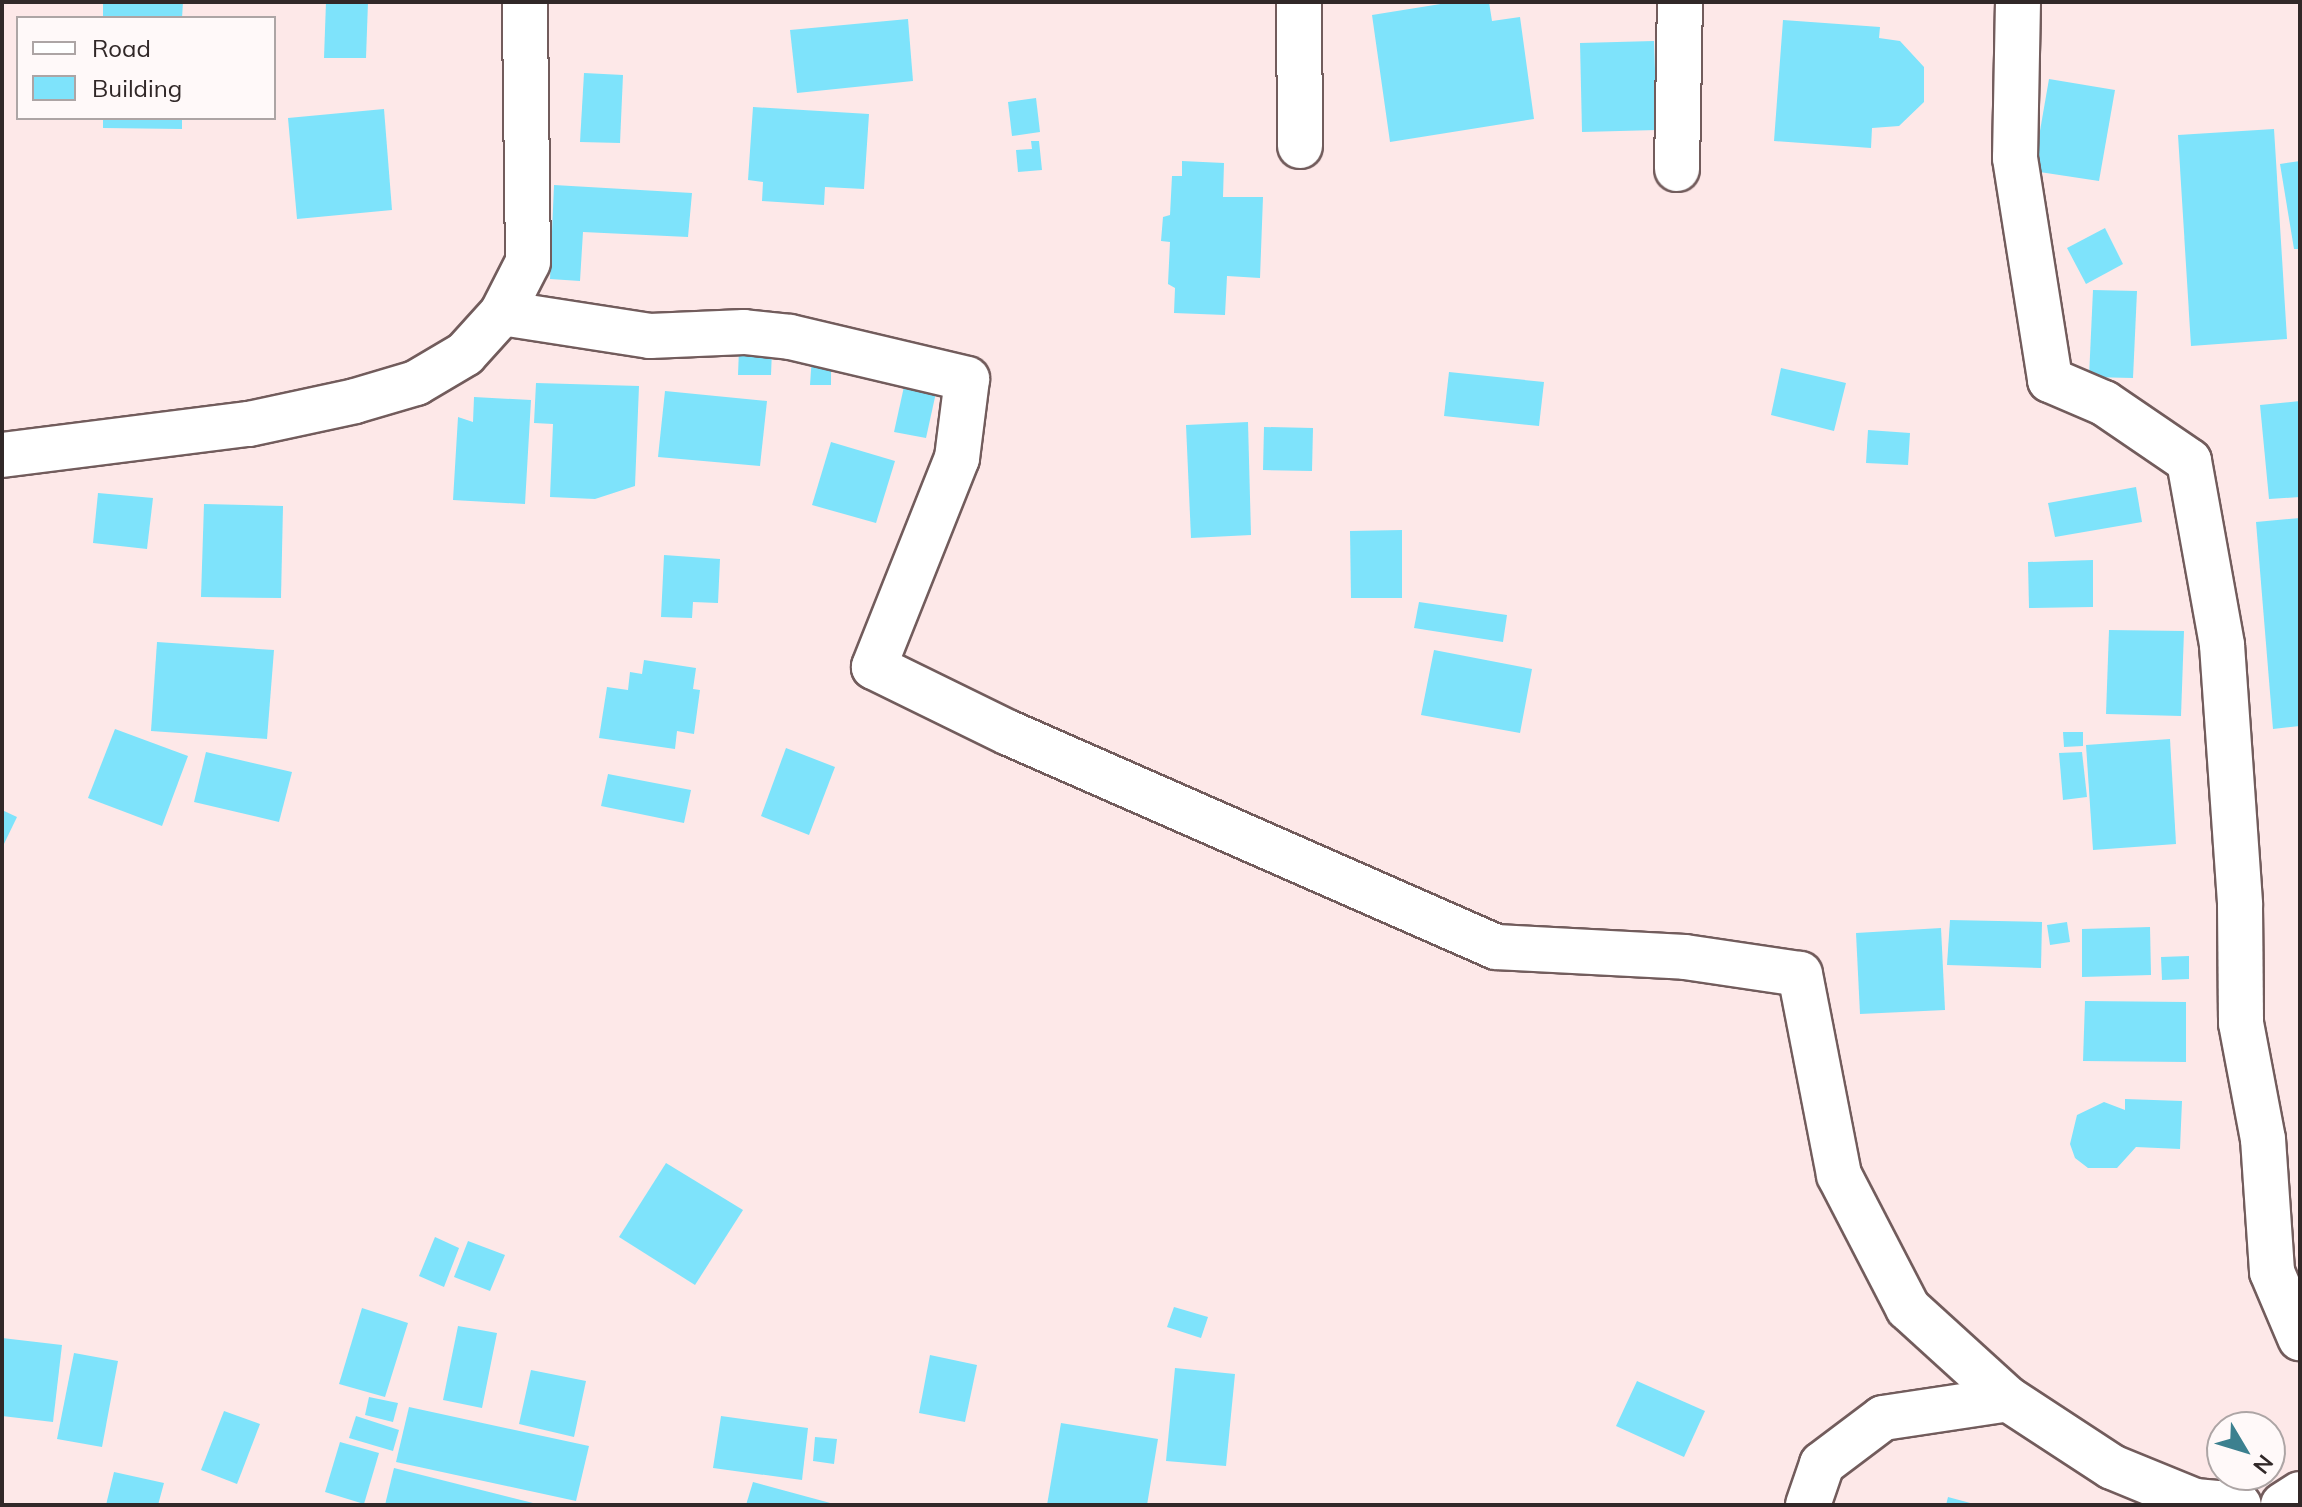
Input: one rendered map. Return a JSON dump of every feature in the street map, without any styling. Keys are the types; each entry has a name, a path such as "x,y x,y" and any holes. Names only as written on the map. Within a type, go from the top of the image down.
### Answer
{"street":[{"path":"2,455 249,424 355,401 416,383 465,354 502,313 528,262 525,2"},
{"path":"1299,2 1300,146"},
{"path":"1677,169 1680,2"},
{"path":"2018,2 2015,158 2050,380 2104,403 2189,461 2222,645 2240,905 2241,1023 2263,1139 2272,1272 2300,1338"},
{"path":"502,313 650,336 744,332 790,337 967,379 957,458 874,667 1009,733 1496,947 1685,957 1800,974 1839,1175 1908,1308 2008,1399 2112,1467 2195,1501 2239,1505"},
{"path":"1808,1505 1822,1464 1883,1418 2008,1399"},
{"path":"2283,1505 2300,1494"}],"building":[{"path":"103,2 183,2 182,16 103,16"},
{"path":"326,2 368,2 366,58 324,58"},
{"path":"1453,2 1489,2 1492,21 1520,17 1534,119 1390,142 1372,15"},
{"path":"908,19 913,81 797,93 790,30"},
{"path":"1783,20 1880,27 1879,38 1900,41 1924,67 1924,102 1899,126 1872,128 1871,148 1774,141"},
{"path":"1654,41 1657,130 1582,132 1580,43"},
{"path":"584,73 623,75 620,143 580,142"},
{"path":"2049,79 2115,90 2099,181 2033,171"},
{"path":"1036,98 1040,132 1012,136 1008,102"},
{"path":"753,107 869,114 864,189 825,187 824,205 762,201 763,182 748,180"},
{"path":"384,109 392,210 297,219 288,118"},
{"path":"103,120 182,120 182,129 103,128"},
{"path":"2274,129 2287,339 2191,346 2178,135"},
{"path":"1031,141 1039,141 1042,170 1018,172 1016,150 1032,149"},
{"path":"1182,161 1224,163 1223,197 1263,197 1260,278 1227,276 1225,315 1174,313 1175,288 1168,284 1170,242 1161,241 1163,217 1170,215 1172,176 1182,176"},
{"path":"2300,161 2300,249 2294,249 2280,164"},
{"path":"554,185 692,193 688,237 583,232 580,281 550,279"},
{"path":"2105,228 2123,264 2086,284 2067,248"},
{"path":"2093,290 2137,291 2133,378 2089,377"},
{"path":"739,349 772,350 771,375 738,375"},
{"path":"812,356 831,357 831,385 810,385"},
{"path":"1781,368 1846,383 1834,431 1771,415"},
{"path":"1449,372 1544,382 1539,426 1444,416"},
{"path":"905,382 937,388 926,438 894,432"},
{"path":"536,383 639,386 635,486 595,499 550,497 553,424 534,423"},
{"path":"665,391 767,401 760,466 658,457"},
{"path":"474,397 531,400 525,504 453,500 458,417 473,422"},
{"path":"2300,401 2300,497 2269,499 2260,405"},
{"path":"1248,422 1251,535 1191,538 1186,425"},
{"path":"1264,427 1313,428 1312,471 1263,470"},
{"path":"1868,430 1910,433 1908,465 1866,463"},
{"path":"831,442 895,461 876,523 812,505"},
{"path":"2136,487 2142,522 2055,537 2048,503"},
{"path":"98,493 153,498 147,549 93,543"},
{"path":"204,504 283,506 281,598 201,597"},
{"path":"2300,518 2300,726 2273,729 2256,522"},
{"path":"1402,530 1402,598 1351,598 1350,531"},
{"path":"664,555 720,559 718,603 693,602 692,618 661,617"},
{"path":"2093,560 2093,607 2029,608 2028,562"},
{"path":"1419,602 1507,615 1503,642 1414,628"},
{"path":"2109,630 2184,631 2181,716 2106,714"},
{"path":"157,642 274,650 267,739 151,731"},
{"path":"1434,650 1532,669 1520,733 1421,715"},
{"path":"644,660 696,668 693,689 700,690 694,734 677,731 675,749 599,738 607,687 628,690 630,672 642,674"},
{"path":"115,729 188,756 162,826 88,798"},
{"path":"2063,732 2083,732 2083,746 2064,747"},
{"path":"2170,739 2176,844 2093,850 2086,745"},
{"path":"786,748 835,767 809,835 761,816"},
{"path":"206,752 292,772 279,822 194,802"},
{"path":"2082,752 2087,797 2063,800 2059,753"},
{"path":"608,774 691,790 684,823 601,806"},
{"path":"2,810 17,817 2,848"},
{"path":"1950,920 2042,922 2041,968 1947,965"},
{"path":"2067,922 2070,942 2050,945 2047,925"},
{"path":"2150,927 2151,975 2082,977 2082,929"},
{"path":"1941,928 1945,1010 1860,1014 1856,933"},
{"path":"2189,956 2189,979 2162,980 2161,957"},
{"path":"2085,1001 2186,1002 2186,1062 2083,1061"},
{"path":"2125,1099 2182,1101 2180,1149 2136,1147 2117,1168 2088,1168 2075,1158 2070,1144 2077,1115 2104,1102 2125,1110"},
{"path":"666,1163 743,1210 695,1285 619,1237"},
{"path":"435,1237 459,1248 444,1287 419,1276"},
{"path":"468,1241 505,1255 490,1291 454,1277"},
{"path":"1174,1307 1208,1317 1201,1338 1167,1327"},
{"path":"362,1308 408,1323 385,1397 339,1384"},
{"path":"458,1326 497,1333 482,1408 443,1400"},
{"path":"2,1338 62,1345 53,1422 2,1416"},
{"path":"74,1353 118,1361 102,1447 57,1439"},
{"path":"930,1355 977,1365 965,1422 919,1413"},
{"path":"1175,1368 1235,1374 1226,1466 1166,1461"},
{"path":"531,1370 586,1381 574,1437 519,1424"},
{"path":"1637,1381 1705,1411 1684,1457 1616,1426"},
{"path":"369,1397 398,1403 393,1422 365,1415"},
{"path":"409,1407 589,1446 576,1501 396,1462"},
{"path":"224,1411 260,1424 237,1484 201,1470"},
{"path":"356,1416 399,1430 393,1451 349,1438"},
{"path":"721,1416 808,1428 802,1480 713,1468"},
{"path":"1061,1423 1158,1439 1147,1505 1047,1505"},
{"path":"815,1437 837,1439 834,1464 813,1461"},
{"path":"340,1442 379,1453 364,1504 325,1492"},
{"path":"394,1468 537,1504 537,1505 385,1505"},
{"path":"114,1472 164,1483 158,1505 106,1505"},
{"path":"753,1482 834,1504 746,1505"},
{"path":"1948,1497 1974,1504 1974,1505 1946,1505"}]}
